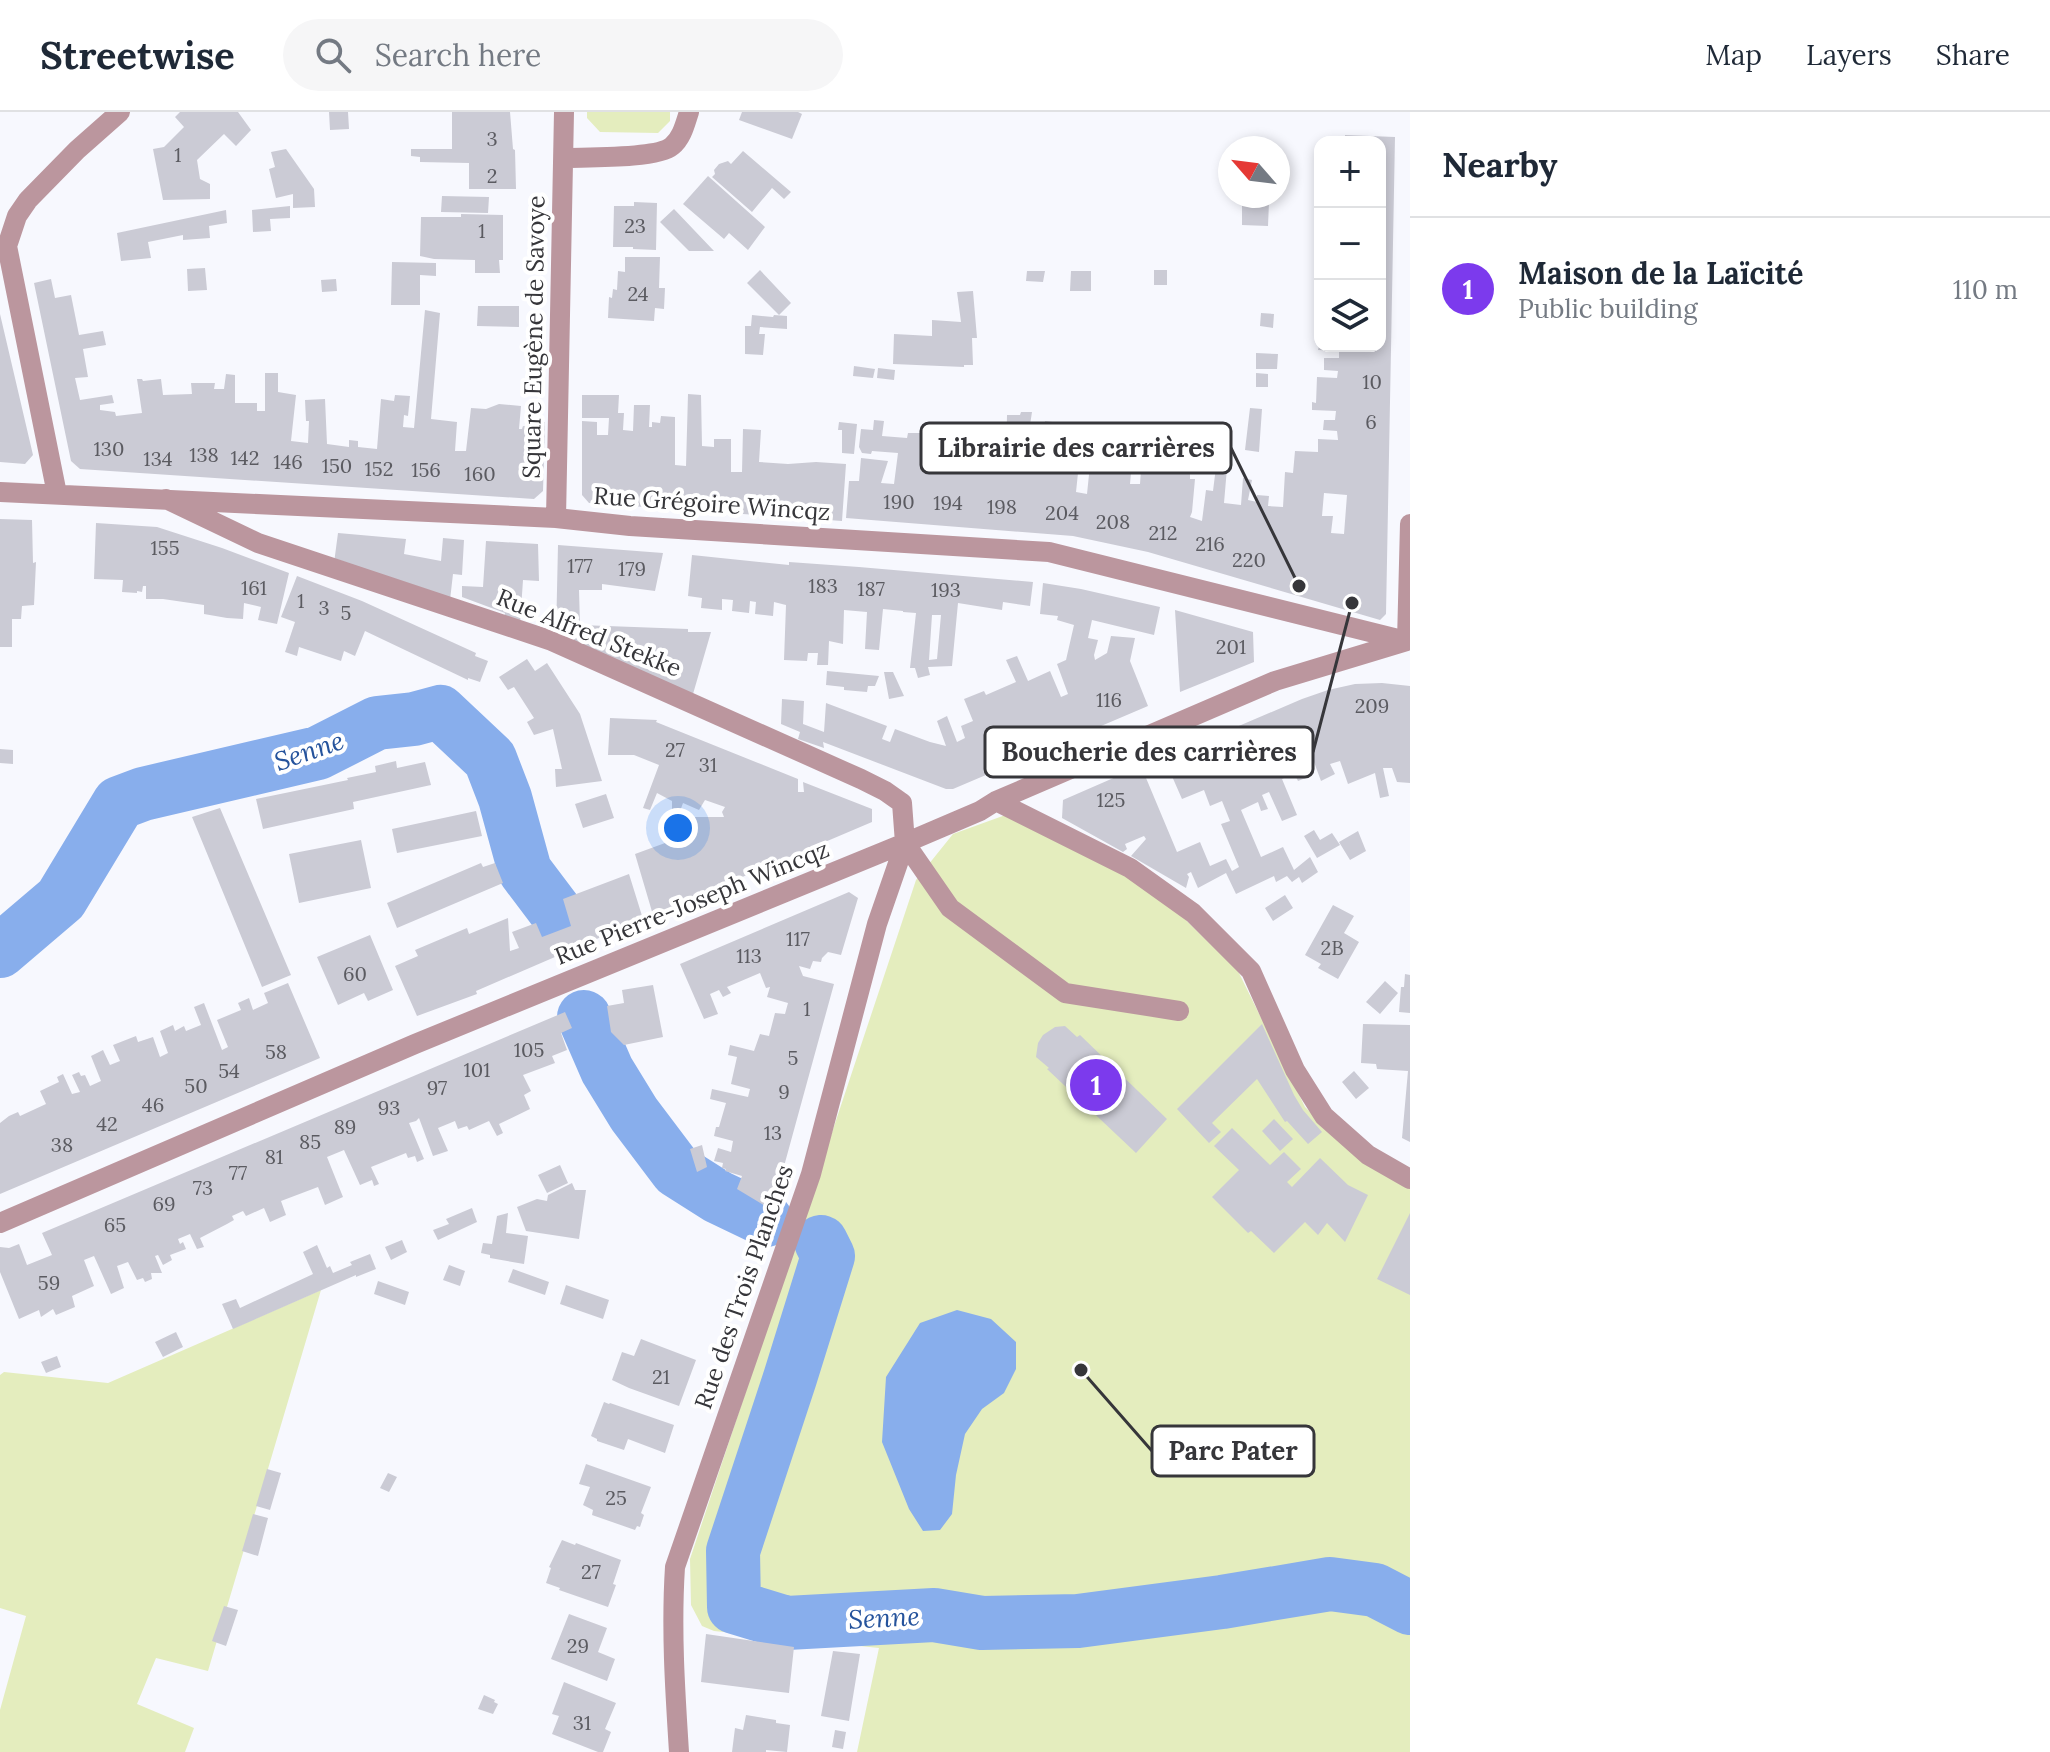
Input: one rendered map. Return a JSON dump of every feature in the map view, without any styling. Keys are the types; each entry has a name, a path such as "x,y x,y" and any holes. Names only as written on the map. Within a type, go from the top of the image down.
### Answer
{"street":[{"path":"57,494 7,246 17,216 28,200 120,112"},
{"name":"Square Eugène de Savoye","path":"556,518 564,112"},
{"path":"564,158 656,154 671,147 683,130 689,112"},
{"name":"Rue Grégoire Wincqz","path":"0,492 556,518 630,526 1049,552 1409,641"},
{"name":"Rue Alfred Stekke","path":"166,499 258,543 552,641 861,779 902,803 905,843"},
{"path":"1409,641 1410,524"},
{"name":"Rue Pierre-Joseph Wincqz","path":"0,1223 415,1044 905,843 1275,681 1409,641"},
{"path":"996,801 1130,868 1193,913 1251,971 1295,1070 1324,1116 1368,1155 1410,1179"},
{"path":"905,843 950,908 1065,993 1179,1011"},
{"name":"Rue des Trois Planches","path":"679,1752 674,1679 675,1567 811,1174 877,924 905,843"}],"green space":[{"path":"587,112 670,112 670,121 658,133 600,132 587,118"},
{"path":"1011,813 1149,884 1238,971 1305,1107 1328,1129 1410,1181 1410,1752 857,1752 879,1648 714,1631 702,1626 691,1605 690,1559 916,880 953,834"},
{"path":"321,1290 208,1671 156,1658 137,1704 194,1728 185,1752 0,1752 0,1710 26,1616 0,1608 0,1375 4,1372 108,1383"}],"water":[{"path":"957,1310 991,1319 1016,1342 1016,1369 1004,1393 982,1409 965,1434 952,1514 940,1530 923,1531 909,1509 882,1442 886,1377 920,1323"}],"building":[{"path":"180,112 238,112 251,130 236,146 224,134 197,160 200,179 210,184 210,199 163,200 153,149 164,147 184,127 175,117"},
{"path":"329,112 348,112 349,129 330,130"},
{"path":"452,112 510,112 516,189 469,189 469,163 420,162 420,157 411,156 411,149 452,149"},
{"path":"742,112 802,114 792,139 739,120"},
{"path":"1386,137 1395,137 1386,614 1380,620 1148,552 1073,536 846,518 849,481 859,481 861,458 888,461 881,483 894,484 898,453 862,453 859,447 861,429 873,430 874,420 884,421 882,436 907,438 908,433 938,433 938,439 945,439 945,442 963,443 965,424 975,424 973,462 1006,465 1007,415 1020,415 1021,412 1032,412 1030,425 1020,424 1019,441 1034,442 1033,466 1041,467 1045,421 1067,424 1064,452 1080,454 1076,492 1087,494 1090,465 1093,465 1096,450 1107,451 1105,469 1121,471 1122,459 1132,461 1130,484 1140,484 1141,470 1146,471 1147,454 1157,455 1157,447 1164,448 1162,461 1171,463 1171,467 1183,467 1183,474 1190,474 1190,479 1195,479 1190,517 1202,521 1206,490 1213,491 1216,467 1227,468 1224,503 1241,505 1243,478 1252,480 1248,500 1257,502 1257,495 1269,496 1268,506 1283,507 1285,472 1293,473 1295,451 1318,452 1318,439 1338,440 1337,431 1323,430 1324,420 1335,420 1336,411 1312,410 1312,402 1316,403 1317,377 1337,378 1338,371 1324,370 1324,358 1339,358 1339,352 1386,352","holes":["1324,493 1347,495 1344,534 1331,533 1333,516 1322,516"]},
{"path":"286,149 314,189 315,207 293,208 293,194 276,198 269,169 275,167 271,152"},
{"path":"743,151 791,192 784,199 772,188 752,212 712,177 719,164 728,161 731,164"},
{"path":"708,176 765,227 748,250 729,233 724,239 683,204"},
{"path":"442,196 489,197 488,213 441,212"},
{"path":"634,202 657,203 656,250 613,247 614,206 634,206"},
{"path":"290,206 290,218 270,219 271,231 253,232 252,210"},
{"path":"1242,208 1269,208 1268,226 1242,225"},
{"path":"674,209 714,251 689,251 660,222"},
{"path":"226,210 227,223 209,226 210,238 183,240 183,235 148,242 151,258 121,261 117,233"},
{"path":"461,214 503,215 500,273 475,273 475,260 420,256 421,217 461,217"},
{"path":"625,257 660,257 659,288 665,288 664,309 655,308 654,321 608,318 609,297 612,298 613,289 617,290 618,271 625,272"},
{"path":"392,262 436,263 436,276 420,275 420,305 391,305"},
{"path":"205,268 207,290 188,291 187,269"},
{"path":"760,270 791,303 779,315 747,283"},
{"path":"1154,270 1167,270 1167,285 1154,285"},
{"path":"1027,271 1045,271 1043,282 1026,281"},
{"path":"1071,271 1091,271 1091,291 1070,291"},
{"path":"51,279 55,298 71,295 79,335 103,331 106,345 83,349 88,377 75,378 80,400 112,395 114,403 100,405 100,410 115,412 116,416 142,413 137,379 161,379 163,395 192,394 191,383 215,383 214,389 224,389 226,374 235,375 235,403 257,403 257,411 265,411 265,373 278,373 278,392 296,395 291,441 308,443 309,421 306,421 305,400 325,399 327,444 349,447 349,440 358,441 358,447 377,449 381,399 394,401 395,395 410,396 408,416 404,415 403,427 414,428 425,310 440,313 431,419 457,422 455,451 466,451 471,408 486,409 499,404 521,406 519,429 523,426 533,428 537,421 545,422 543,491 534,499 80,469 71,461 34,283"},
{"path":"336,279 337,291 322,292 321,280"},
{"path":"973,291 977,338 972,338 973,365 893,364 894,334 932,336 932,320 961,322 957,292"},
{"path":"478,306 519,306 519,327 477,326"},
{"path":"1261,313 1274,314 1273,328 1260,326"},
{"path":"0,314 33,455 25,464 0,462"},
{"path":"752,315 787,316 787,329 760,327 759,334 765,334 763,355 745,354 745,326 751,326"},
{"path":"1256,353 1278,354 1277,369 1256,369"},
{"path":"854,366 875,369 873,378 853,376"},
{"path":"878,368 895,370 894,380 877,378"},
{"path":"1256,373 1268,374 1268,387 1256,387"},
{"path":"688,394 701,395 702,446 714,447 714,439 731,439 731,472 742,472 743,429 761,430 759,462 846,464 842,521 589,503 582,495 582,421 597,422 597,435 608,435 609,418 582,418 582,395 619,395 618,413 624,413 623,430 633,431 634,405 650,405 649,427 652,427 652,422 660,423 661,416 675,417 675,465 686,466"},
{"path":"1250,408 1262,409 1259,452 1245,450"},
{"path":"839,422 857,424 854,454 842,453"},
{"path":"0,519 32,520 33,563 36,562 34,605 22,606 21,619 12,619 12,647 0,647"},
{"path":"96,523 157,527 289,573 277,624 258,620 261,607 244,603 243,619 227,618 204,614 204,605 146,599 146,586 143,586 142,592 122,592 123,580 94,579"},
{"path":"338,533 406,539 404,554 441,561 443,538 464,540 462,575 453,574 450,600 334,563"},
{"path":"486,541 538,544 539,581 523,580 520,624 504,618 505,613 462,597 462,586 483,587"},
{"path":"558,545 663,553 655,591 602,584 602,590 579,590 580,625 711,632 693,694 556,635"},
{"path":"692,555 1033,582 1030,606 1003,602 1002,610 958,603 952,666 928,667 930,675 918,678 915,668 910,668 916,613 883,609 879,650 865,649 867,612 844,610 843,644 829,641 828,665 817,665 818,653 808,653 807,661 784,660 786,605 774,602 773,616 755,614 756,602 750,601 749,613 732,611 733,600 722,599 722,610 701,608 702,598 688,596","holes":["932,615 941,615 937,659 929,660"]},
{"path":"297,576 362,601 476,653 475,656 488,661 480,682 468,680 365,631 355,656 344,651 341,661 299,647 297,656 285,652 295,622 281,617"},
{"path":"1043,583 1160,607 1154,635 1092,620 1088,638 1098,640 1095,660 1107,653 1111,636 1135,638 1130,661 1148,706 953,789 823,742 824,748 798,739 800,732 781,724 782,699 804,701 803,724 824,732 826,703 887,726 882,739 890,742 895,729 946,746 937,721 947,716 957,742 965,738 961,726 973,721 964,699 984,691 986,695 1016,682 1006,660 1017,656 1028,681 1050,671 1061,697 1068,694 1057,664 1066,660 1074,625 1057,620 1058,616 1040,614"},
{"path":"1175,610 1253,632 1254,662 1180,692"},
{"path":"527,659 535,671 547,663 580,714 602,781 556,787 555,769 562,769 553,729 534,735 527,722 534,718 514,687 508,690 499,677"},
{"path":"827,671 879,676 875,686 868,686 867,692 844,690 844,687 826,685"},
{"path":"884,672 893,672 904,696 889,699"},
{"path":"1355,684 1410,686 1410,783 1397,782 1392,768 1383,768 1389,796 1380,798 1375,773 1348,784 1340,761 1330,764 1335,774 1321,781 1314,762 1304,767 1308,777 1298,781 1294,773 1282,779 1297,815 1282,821 1269,792 1262,795 1268,809 1261,811 1258,802 1241,810 1261,857 1283,847 1294,870 1310,857 1318,872 1302,883 1299,877 1292,882 1287,876 1276,882 1274,876 1236,894 1226,873 1198,888 1191,872 1187,874 1186,888 1131,856 1146,839 1144,836 1125,844 1127,849 1123,852 1062,818 1063,800 1141,766 1177,852 1200,842 1210,866 1226,859 1232,871 1239,867 1221,824 1230,821 1222,801 1210,806 1204,790 1182,799 1164,758 1328,690"},
{"path":"610,718 657,720 798,779 798,792 804,792 803,782 872,809 872,822 653,915 635,854 676,839 679,848 687,846 680,830 685,827 682,820 724,817 722,812 725,807 705,800 699,810 683,803 679,814 672,811 672,801 657,793 650,810 643,808 659,765 634,755 608,755"},
{"path":"0,749 13,750 13,764 0,763"},
{"path":"396,761 397,768 425,762 431,785 353,802 354,809 263,829 256,799 348,780 376,772 375,766"},
{"path":"606,794 614,818 583,828 575,804"},
{"path":"220,808 291,975 262,987 192,817"},
{"path":"476,811 482,836 397,853 392,829"},
{"path":"1314,830 1320,840 1332,833 1340,845 1317,858 1304,836"},
{"path":"1358,831 1366,851 1350,860 1339,842"},
{"path":"361,840 371,888 299,903 289,854"},
{"path":"481,863 483,867 495,863 503,883 397,928 387,903"},
{"path":"629,874 643,919 476,991 477,994 417,1016 395,966 418,956 415,950 467,928 469,934 508,918 510,951 519,948 512,932 536,923 542,937 571,926 563,899"},
{"path":"849,892 858,898 841,955 828,952 821,962 813,961 810,969 799,966 803,976 834,984 772,1210 737,1189 742,1176 725,1171 723,1163 714,1161 718,1148 731,1152 733,1141 714,1136 726,1103 710,1099 712,1089 748,1097 750,1089 731,1084 737,1057 728,1055 730,1045 754,1051 760,1034 769,1036 775,1013 785,1014 788,1003 767,997 770,987 766,988 760,973 727,987 731,993 723,997 719,990 710,994 718,1014 704,1019 680,964"},
{"path":"1285,895 1293,908 1273,921 1265,908"},
{"path":"1333,905 1354,916 1344,933 1359,942 1338,979 1318,968 1321,964 1305,955"},
{"path":"370,935 393,990 368,1001 364,993 338,1005 317,957"},
{"path":"1405,974 1410,975 1410,1013 1399,1012"},
{"path":"1385,981 1398,993 1380,1014 1366,1002"},
{"path":"288,983 320,1058 0,1194 0,1123 18,1112 20,1116 46,1104 40,1091 59,1082 57,1077 63,1074 72,1094 80,1092 72,1075 79,1072 81,1076 85,1075 90,1086 101,1081 91,1056 103,1050 110,1065 120,1061 113,1045 136,1036 138,1042 153,1037 160,1057 168,1053 160,1031 173,1025 175,1031 184,1026 186,1031 201,1025 194,1007 204,1003 222,1050 228,1047 217,1020 241,1010 238,1003 249,998 253,1010 268,1003 264,993"},
{"path":"653,985 663,1037 624,1045 611,1032 607,1006 624,1003 622,990"},
{"path":"565,1012 572,1028 561,1033 567,1050 552,1056 555,1063 523,1075 531,1091 524,1095 530,1109 499,1124 503,1133 497,1136 489,1121 469,1130 467,1126 458,1129 455,1121 438,1128 448,1151 433,1156 419,1118 409,1123 424,1159 417,1162 415,1156 408,1158 406,1153 371,1167 379,1184 374,1186 372,1180 360,1185 344,1150 327,1157 343,1197 325,1205 318,1187 281,1201 286,1215 270,1222 264,1208 246,1216 243,1211 232,1216 234,1220 200,1238 204,1247 197,1249 190,1234 178,1239 186,1249 170,1255 172,1260 163,1265 158,1255 155,1256 162,1273 151,1273 152,1279 145,1282 143,1278 137,1280 128,1262 117,1266 124,1288 111,1294 94,1256 84,1260 94,1286 72,1296 75,1307 56,1315 53,1309 41,1317 39,1310 19,1319 0,1272 0,1247 19,1244 27,1265 52,1255 42,1233"},
{"path":"1262,1024 1294,1095 1322,1132 1308,1144 1285,1122 1257,1079 1212,1123 1221,1132 1209,1143 1177,1109"},
{"path":"1363,1024 1410,1025 1410,1142 1402,1138 1408,1071 1377,1069 1376,1064 1361,1063"},
{"path":"1065,1026 1077,1037 1080,1035 1167,1119 1136,1153 1036,1057 1043,1035 1055,1027"},
{"path":"1354,1071 1369,1088 1356,1099 1342,1082"},
{"path":"1274,1119 1293,1139 1280,1151 1262,1131"},
{"path":"1232,1128 1270,1165 1284,1152 1301,1169 1287,1182 1292,1187 1320,1158 1348,1185 1368,1195 1345,1242 1327,1223 1318,1235 1305,1222 1274,1253 1251,1231 1248,1233 1212,1197 1239,1170 1214,1146"},
{"path":"702,1145 707,1167 697,1172 690,1149"},
{"path":"560,1165 568,1183 547,1193 538,1175"},
{"path":"572,1183 575,1190 586,1190 579,1239 526,1231 517,1207 537,1199 547,1201 548,1195"},
{"path":"472,1208 477,1222 438,1240 433,1230 449,1224 446,1219"},
{"path":"508,1213 506,1233 528,1236 524,1264 490,1258 490,1255 481,1253 483,1243 492,1244 497,1216"},
{"path":"1410,1213 1410,1295 1377,1279"},
{"path":"402,1240 407,1252 391,1260 385,1247"},
{"path":"317,1245 327,1268 330,1266 333,1273 370,1254 376,1269 233,1329 222,1304 236,1299 240,1308 313,1274 303,1252"},
{"path":"449,1265 465,1271 460,1286 443,1280"},
{"path":"513,1269 549,1282 545,1295 508,1282"},
{"path":"378,1281 409,1292 405,1305 374,1294"},
{"path":"566,1285 609,1300 603,1319 560,1304"},
{"path":"176,1332 183,1347 163,1357 155,1342"},
{"path":"641,1339 696,1360 679,1406 612,1380 622,1352 634,1356"},
{"path":"57,1356 61,1367 46,1373 41,1362"},
{"path":"604,1402 674,1425 665,1453 628,1439 624,1450 591,1436"},
{"path":"586,1464 651,1487 641,1513 644,1515 640,1527 637,1526 635,1530 592,1515 593,1510 583,1505 590,1487 579,1484"},
{"path":"267,1469 281,1473 270,1510 256,1506"},
{"path":"388,1473 397,1477 389,1492 380,1488"},
{"path":"253,1514 268,1518 258,1556 242,1551"},
{"path":"562,1540 621,1560 608,1607 546,1583 549,1567"},
{"path":"224,1606 238,1610 226,1646 212,1641"},
{"path":"569,1614 607,1628 598,1652 615,1659 607,1681 551,1659"},
{"path":"706,1634 794,1647 789,1693 701,1682"},
{"path":"833,1651 860,1654 849,1721 821,1716"},
{"path":"564,1682 616,1703 605,1729 611,1732 603,1752 552,1734 559,1716 552,1714"},
{"path":"484,1695 498,1704 493,1714 478,1709"},
{"path":"746,1715 790,1725 787,1752 732,1752 735,1728 743,1730"},
{"path":"835,1730 846,1732 843,1749 832,1747"}],"waterway":[{"name":"Senne","path":"0,951 61,899 119,803 143,794 318,753 377,723 414,719 440,712 490,759 505,798 525,871 565,924"},
{"name":"Senne","path":"584,1017 607,1070 634,1114 677,1171 718,1197 766,1220"},
{"name":"Senne","path":"821,1242 828,1256 733,1551 734,1607 787,1623 934,1615 982,1623 1078,1621 1330,1584 1375,1590 1410,1608"}],"place":[{"name":"Librairie des carrières","path":"1299,586"},
{"name":"Boucherie des carrières","path":"1352,603"},
{"name":"Maison de la Laïcité","path":"1096,1085"},
{"name":"Parc Pater","path":"1081,1370"}]}
